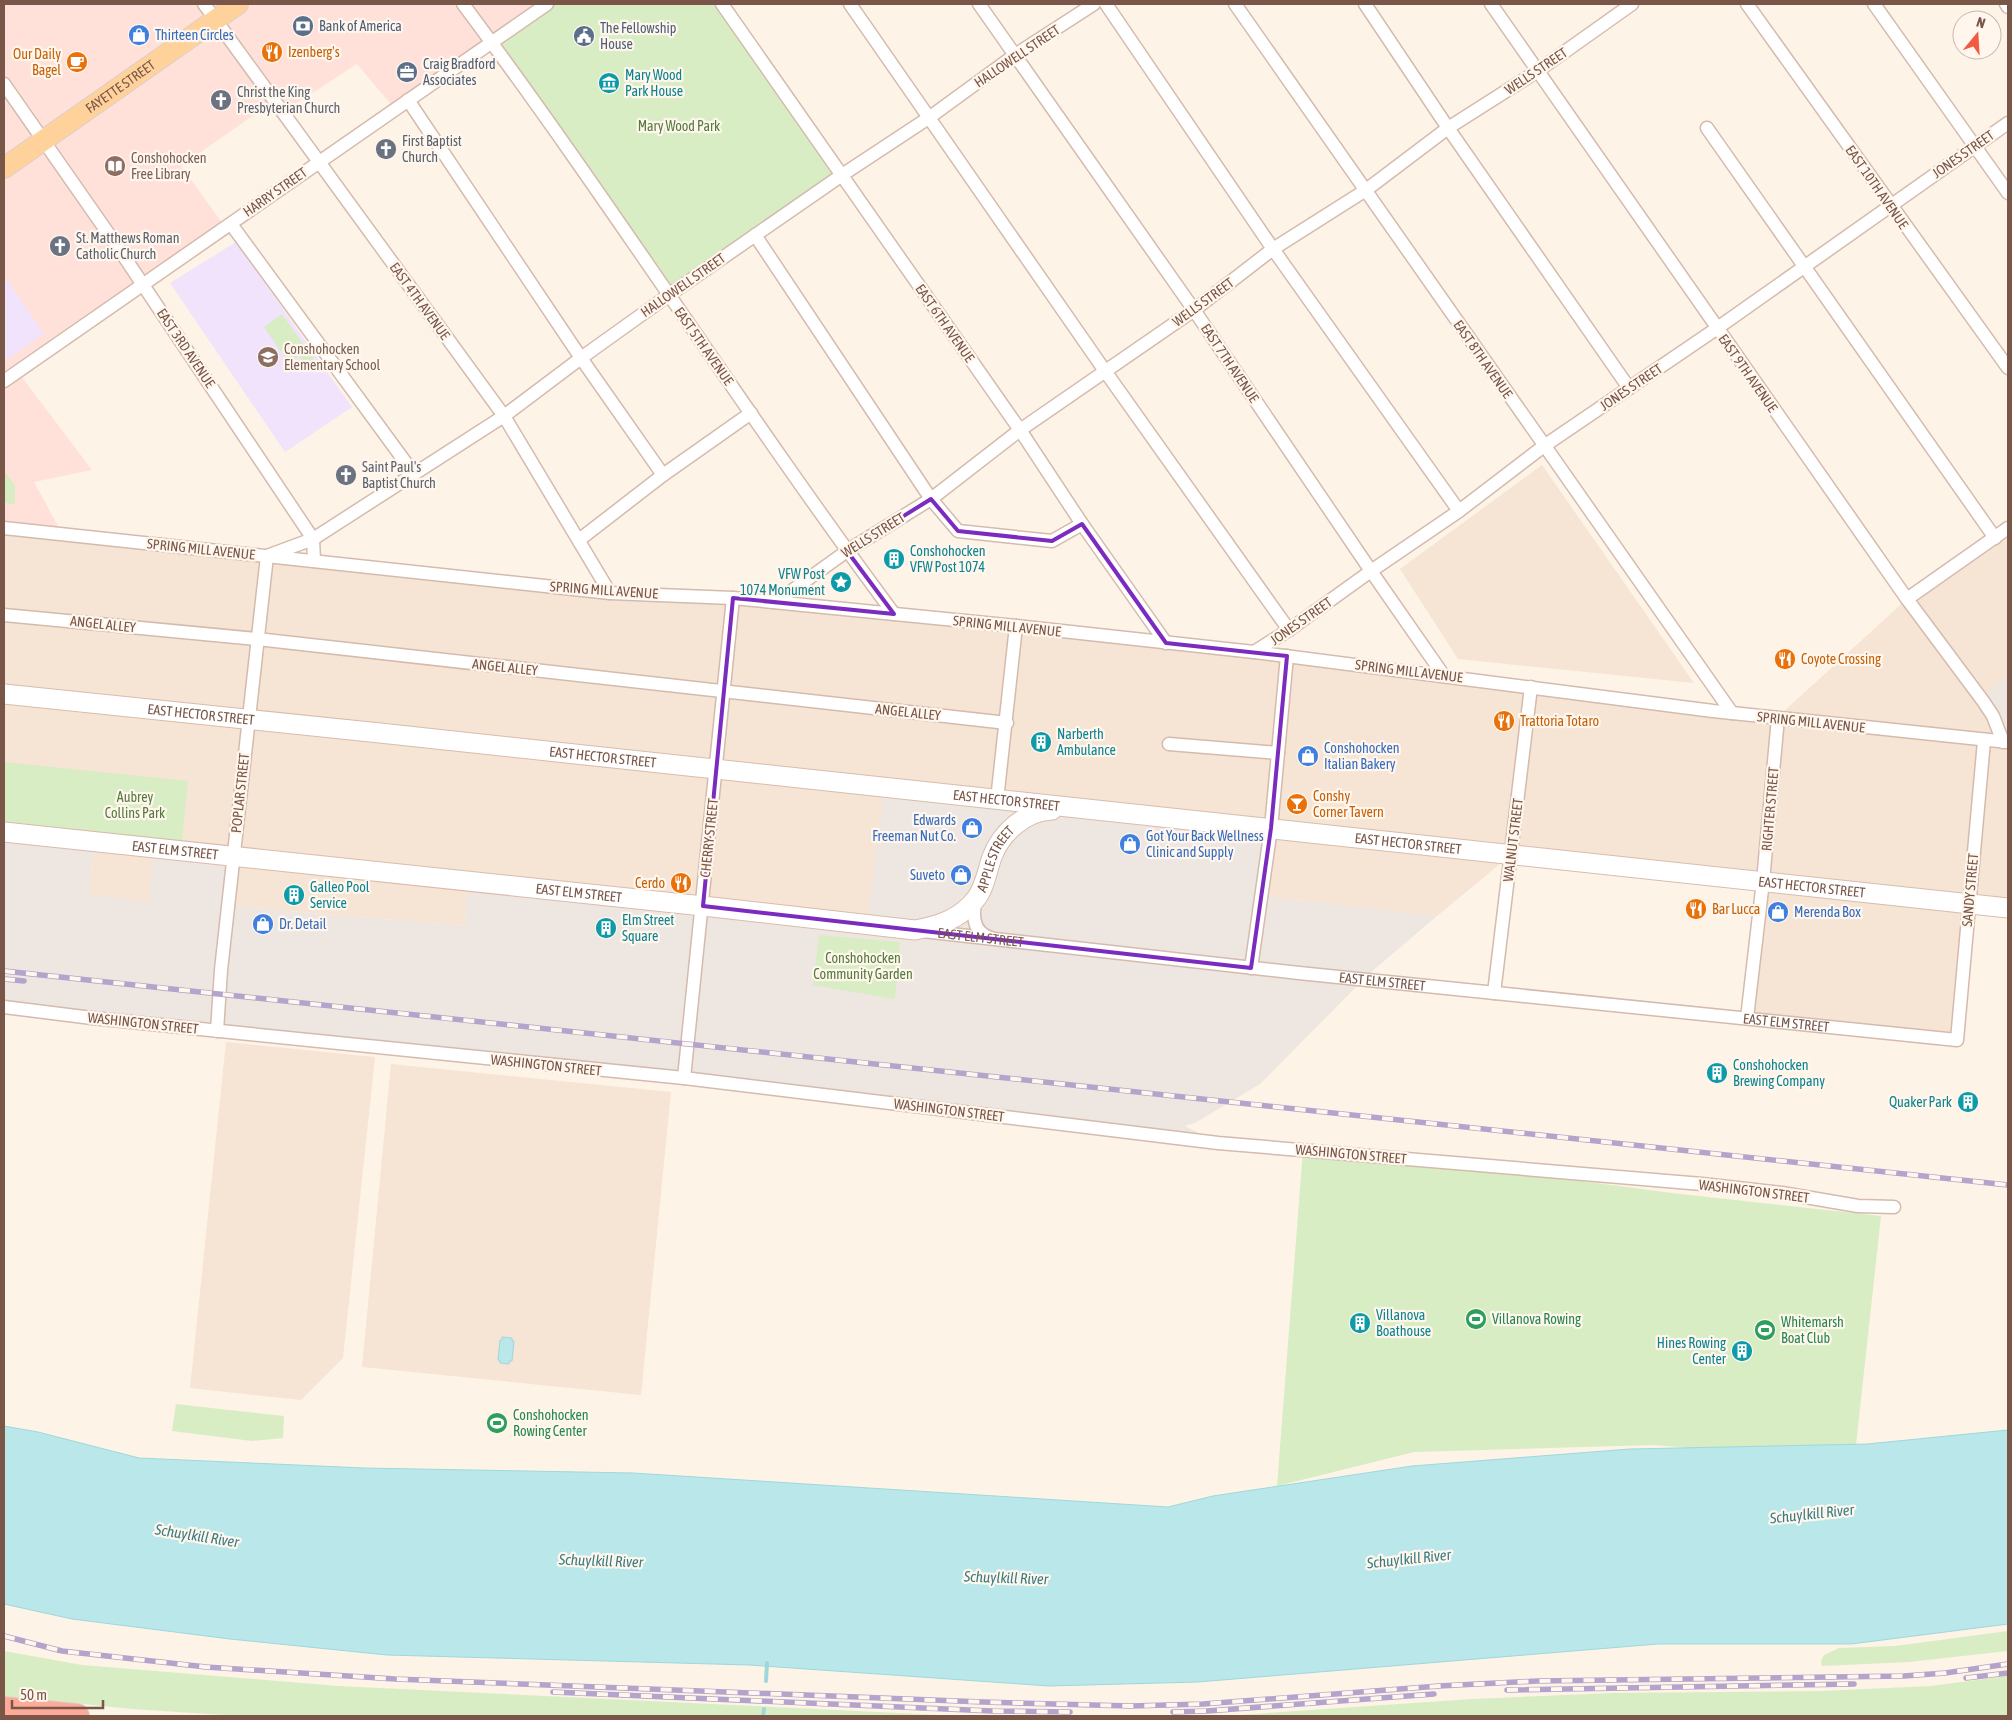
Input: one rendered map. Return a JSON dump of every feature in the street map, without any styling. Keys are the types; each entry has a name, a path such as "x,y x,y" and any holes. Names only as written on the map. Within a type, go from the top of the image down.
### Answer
{"highway":[{"path":"4,1709 77,1716"}],"main road":[{"name":"FAYETTE STREET","path":"4,168 44,140 210,12 238,4"},
{"name":"EAST HECTOR STREET","path":"4,694 2008,908"},
{"path":"997,800 1006,818 1003,838"},
{"name":"APPLE STREET","path":"915,930 944,923 965,910 976,899 992,858 1003,838 1016,824 1035,813 1047,810 1086,809"},
{"name":"EAST ELM STREET","path":"4,832 915,930"}],"street":[{"name":"EAST 5TH AVENUE","path":"463,4 492,42 847,551 894,614"},
{"name":"HARRY STREET","path":"4,381 547,4"},
{"name":"EAST 6TH AVENUE","path":"722,4 1020,430 1082,524 1166,643"},
{"path":"850,4 1289,630"},
{"name":"EAST 7TH AVENUE","path":"979,4 1194,310 1444,676"},
{"name":"HALLOWELL STREET","path":"267,556 313,539 504,416 581,358 842,174 930,117 1015,55 1094,4"},
{"path":"1106,4 1273,249 1459,511"},
{"name":"EAST 8TH AVENUE","path":"1235,4 1732,713"},
{"path":"1365,4 1448,128 1629,388"},
{"name":"EAST 9TH AVENUE","path":"1491,4 1539,70 1716,329 1907,599 1983,700 2006,742"},
{"name":"WELLS STREET","path":"776,602 847,551 931,498 1020,430 1194,310 1273,249 1366,190 1448,128 1539,70 1632,4"},
{"name":"EAST 10TH AVENUE","path":"1747,4 2008,368"},
{"path":"1874,4 2008,193"},
{"name":"EAST 4TH AVENUE","path":"210,12 504,416 610,593"},
{"name":"EAST 3RD AVENUE","path":"4,84 144,285 313,539"},
{"path":"408,100 581,358 663,475"},
{"name":"JONES STREET","path":"1254,652 1289,630 1459,511 1544,446 1716,329 2008,122"},
{"path":"1707,128 1994,538"},
{"path":"231,224 414,474"},
{"path":"755,235 931,498 958,531 1052,541 1082,524"},
{"path":"579,540 663,475 751,413"},
{"name":"SPRING MILL AVENUE","path":"4,528 610,593 733,598 1016,626 1287,656 1732,713 2006,742"},
{"path":"1907,599 2008,528"},
{"path":"313,539 314,561"},
{"name":"POPLAR STREET","path":"217,1031 218,995 267,556"},
{"name":"CHERRY STREET","path":"684,1078 733,598"},
{"name":"ANGEL ALLEY","path":"4,615 257,639 1007,723"},
{"path":"997,800 1007,723 1016,626"},
{"name":"JONES STREET","path":"1251,968 1272,828 1287,656"},
{"name":"WALNUT STREET","path":"1494,993 1531,686"},
{"name":"RIGHTER STREET","path":"1747,1018 1763,881 1778,718"},
{"name":"SANDY STREET","path":"1957,1040 1984,741"},
{"path":"1169,744 1278,753"},
{"path":"976,899 974,918 978,930 986,936 1001,940"},
{"name":"EAST ELM STREET","path":"915,930 944,935 1070,947 1251,968 1957,1040"},
{"name":"WASHINGTON STREET","path":"4,1007 217,1031 684,1078 1218,1142 1702,1184 1782,1193 1858,1206 1894,1207"}],"highlighted area":[{"path":"931,499 958,531 1052,541 1082,524 1166,643 1287,656 1271,828 1251,968 703,906 733,598 894,614 847,551"}],"shaded area":[{"path":"4,4 547,4 395,109 357,64 283,112 274,101 181,166 226,228 18,372 92,470 34,482 64,537 4,529"},
{"name":"Conshohocken Elementary School","path":"236,242 352,407 285,452 170,283"},
{"path":"4,276 44,334 4,361"},
{"path":"1542,465 1694,683 1458,659 1400,569"},
{"path":"4,528 1287,656 1782,713 1907,599 2008,528 2008,674 1981,702 2008,741 2008,908 1968,903 1957,1040 1747,1018 1763,882 1512,854 1437,916 1261,896 867,924 468,881 465,926 231,906 154,848 150,902 89,895 94,842 4,832"},
{"path":"2008,674 2008,741 1980,702"},
{"path":"884,788 1271,828 1262,896 1437,916 1370,973 1260,1084 1195,1123 1185,1126 1218,1143 4,1007 4,832 94,842 89,895 149,902 154,848 233,856 232,906 465,926 468,881 867,924"},
{"path":"226,1042 375,1057 343,1358 301,1400 190,1388"},
{"path":"391,1064 671,1092 641,1395 362,1367"}],"green space":[{"name":"Mary Wood Park","path":"547,4 722,4 842,175 669,295 492,42"},
{"path":"282,314 314,359 305,365 299,356 289,363 264,327"},
{"path":"4,471 15,485 15,504 4,503"},
{"name":"Aubrey Collins Park","path":"4,762 188,781 182,841 4,822"},
{"name":"Conshohocken Community Garden","path":"819,935 900,942 895,999 813,985"},
{"name":"Villanova Rowing","path":"1303,1150 1420,1160 1672,1193 1881,1216 1856,1445 1722,1450 1652,1445 1414,1452 1277,1486"},
{"path":"176,1404 284,1416 283,1438 252,1441 172,1431"},
{"path":"2008,1631 2008,1651 1909,1662 1822,1666 1821,1661 1824,1655 1839,1648 1895,1646"},
{"path":"4,1651 82,1665 338,1686 941,1715 1076,1716 239,1716 132,1709 4,1696"},
{"path":"2008,1676 2008,1716 1223,1716 1473,1699 1614,1693 1822,1691 1931,1686"}],"water":[{"path":"502,1337 512,1338 512,1341 514,1341 512,1361 509,1361 509,1364 500,1363 498,1360"},
{"name":"Schuylkill River","path":"4,1426 38,1432 139,1458 364,1468 633,1473 1168,1507 1213,1496 1412,1466 1630,1449 1867,1444 2008,1430 2008,1624 1851,1644 1658,1644 1198,1682 1049,1686 749,1665 387,1655 230,1639 72,1619 4,1604"}],"waterway":[{"path":"766,1681 767,1663"},
{"path":"763,1716 764,1709"}],"railway":[{"path":"4,971 2008,1185"},
{"path":"4,979 24,981"},
{"path":"4,1636 62,1651 206,1667 395,1679 1131,1706 1203,1704 1439,1686 1537,1681 1904,1676 1945,1673 2008,1664"},
{"path":"1966,1678 2008,1673"},
{"path":"1507,1690 1854,1684"},
{"path":"553,1692 992,1711 1070,1712"},
{"path":"1173,1712 1434,1694"}],"place":[{"name":"Bank of America","path":"303,26"},
{"name":"Thirteen Circles","path":"139,35"},
{"name":"The Fellowship House","path":"584,36"},
{"name":"Izenberg's","path":"272,52"},
{"name":"Our Daily Bagel","path":"77,62"},
{"name":"Craig Bradford Associates","path":"407,72"},
{"name":"Mary Wood Park House","path":"609,83"},
{"name":"Christ the King Presbyterian Church","path":"221,100"},
{"name":"First Baptist Church","path":"386,149"},
{"name":"Conshohocken Free Library","path":"115,166"},
{"name":"St. Matthews Roman Catholic Church","path":"60,246"},
{"name":"Conshohocken Elementary School","path":"268,357"},
{"name":"Saint Paul's Baptist Church","path":"346,475"},
{"name":"Conshohocken VFW Post 1074","path":"894,559"},
{"name":"VFW Post 1074 Monument","path":"841,582"},
{"name":"Coyote Crossing","path":"1785,659"},
{"name":"Trattoria Totaro","path":"1504,721"},
{"name":"Narberth Ambulance","path":"1041,742"},
{"name":"Conshohocken Italian Bakery","path":"1308,756"},
{"name":"Conshy Corner Tavern","path":"1297,804"},
{"name":"Edwards Freeman Nut Co.","path":"972,828"},
{"name":"Got Your Back Wellness Clinic and Supply","path":"1130,844"},
{"name":"Suveto","path":"961,875"},
{"name":"Cerdo","path":"681,883"},
{"name":"Galleo Pool Service","path":"294,895"},
{"name":"Bar Lucca","path":"1696,909"},
{"name":"Merenda Box","path":"1778,912"},
{"name":"Dr. Detail","path":"263,924"},
{"name":"Elm Street Square","path":"606,928"},
{"name":"Conshohocken Brewing Company","path":"1717,1073"},
{"name":"Quaker Park","path":"1968,1102"},
{"name":"Villanova Rowing","path":"1476,1319"},
{"name":"Villanova Boathouse","path":"1360,1323"},
{"name":"Whitemarsh Boat Club","path":"1765,1330"},
{"name":"Hines Rowing Center","path":"1742,1351"},
{"name":"Conshohocken Rowing Center","path":"497,1423"}]}
